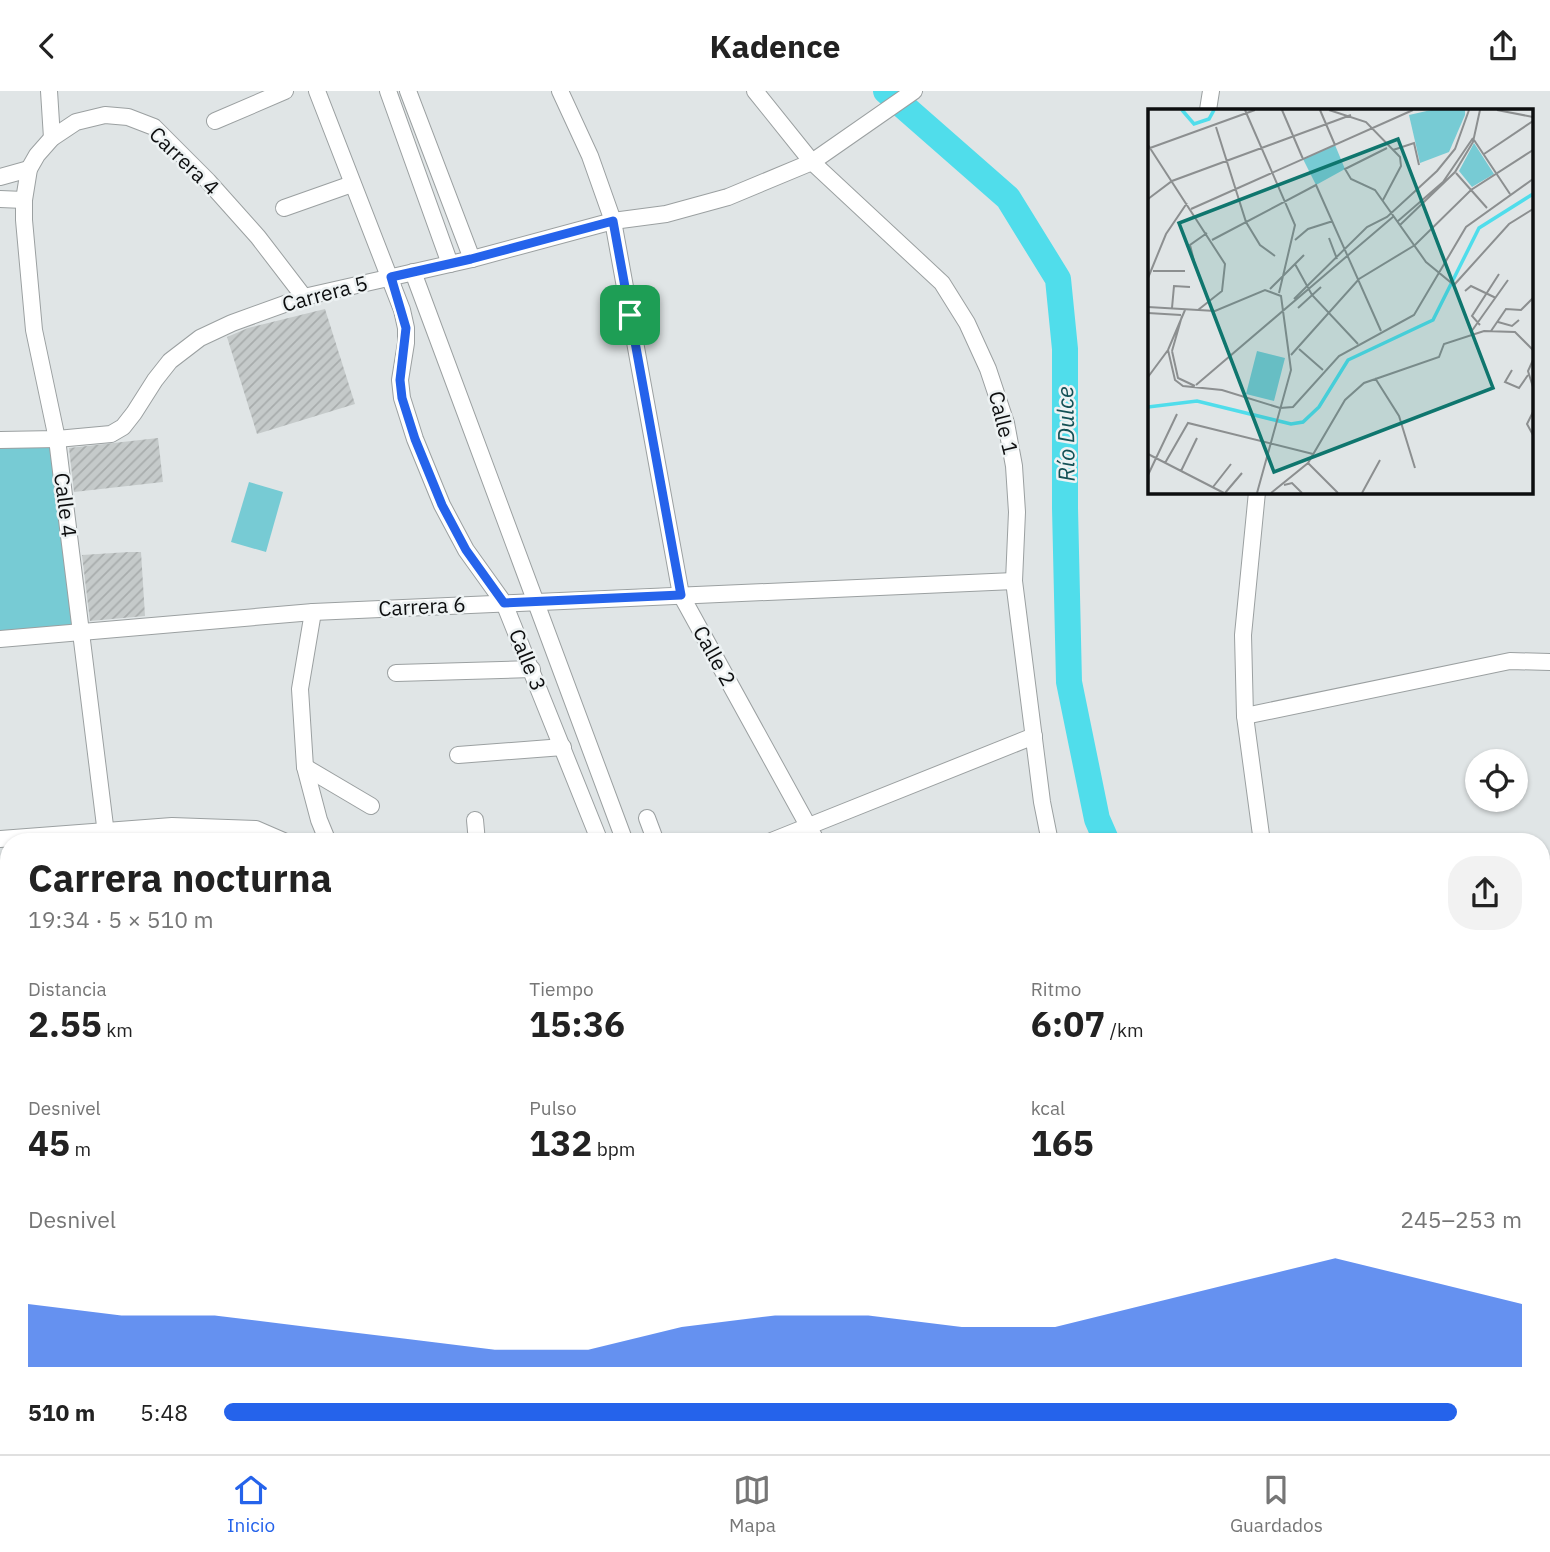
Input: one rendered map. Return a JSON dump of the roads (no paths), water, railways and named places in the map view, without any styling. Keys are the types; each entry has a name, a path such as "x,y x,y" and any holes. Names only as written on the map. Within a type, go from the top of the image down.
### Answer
{"street":[{"path":"49,91 51,138"},
{"path":"215,121 285,91"},
{"name":"Calle 3","path":"317,91 391,277 406,328 400,380 402,398 415,439 442,505 466,550 504,603 596,833"},
{"path":"388,91 450,264"},
{"path":"408,91 471,259"},
{"name":"Calle 2","path":"560,91 590,156 613,221 681,595 812,833"},
{"name":"Calle 1","path":"755,91 812,162 942,283 967,323 988,369 1006,423 1014,466 1017,512 1014,581 1048,833"},
{"path":"1203,91 1209,103"},
{"name":"Carrera 5","path":"0,440 111,434 123,427 170,361 200,338 232,323 304,297 471,259 613,221 666,214 728,197 812,162 913,92"},
{"name":"Carrera 4","path":"29,169 51,138 76,122 106,115 128,117 154,127 208,181 258,237 304,297"},
{"path":"0,177 29,169"},
{"name":"Calle 4","path":"29,169 24,200 34,330 57,439 106,833"},
{"path":"284,208 352,184"},
{"path":"0,199 24,200"},
{"name":"Calle 3","path":"413,272 622,833"},
{"path":"1257,493 1243,635 1245,716 1261,833"},
{"name":"Carrera 6","path":"0,639 313,612 1014,581"},
{"path":"313,612 300,689 305,767 324,833"},
{"path":"1245,716 1510,661 1550,662"},
{"path":"396,673 531,669"},
{"path":"791,833 1034,736"},
{"path":"458,755 563,747"},
{"path":"305,767 371,806"},
{"path":"647,818 653,833"},
{"path":"475,820 476,833"},
{"path":"129,833 172,825 256,829 265,833"}],"waterway":[{"name":"Río Dulce","path":"886,91 1008,198 1058,279 1065,349 1069,682 1097,819 1103,833"}]}
